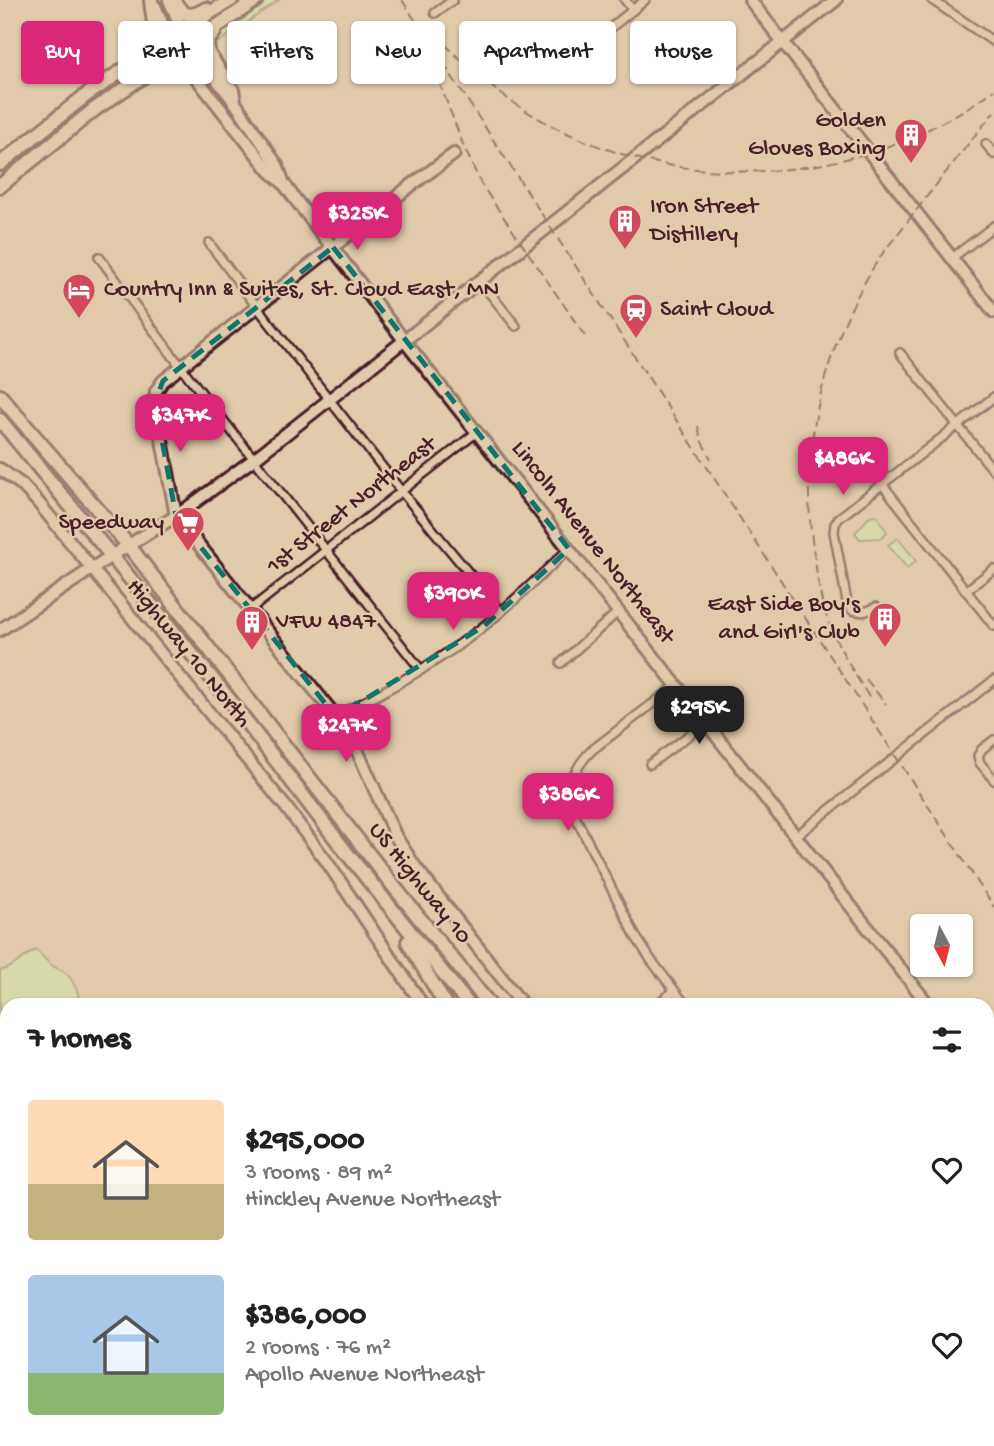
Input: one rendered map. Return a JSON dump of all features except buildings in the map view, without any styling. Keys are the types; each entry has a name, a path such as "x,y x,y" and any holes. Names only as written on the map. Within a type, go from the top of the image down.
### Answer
{"highway":[{"path":"152,0 154,21"},
{"path":"171,0 184,14 192,15 221,0"},
{"path":"197,21 231,0"},
{"path":"213,29 256,0"},
{"path":"218,26 206,47 212,62 232,90 234,101"},
{"path":"0,164 66,110 118,75"},
{"path":"0,186 95,109 131,84"},
{"path":"0,396 129,546"},
{"path":"0,420 236,709 463,998"},
{"name":"US Highway 10","path":"129,546 318,790 484,998"},
{"path":"346,852 412,947 442,998"}],"street":[{"path":"152,0 161,21"},
{"path":"171,0 179,21"},
{"path":"435,13 453,0"},
{"path":"625,0 632,10"},
{"path":"616,23 645,0"},
{"path":"750,0 994,312"},
{"path":"0,626 176,516 254,459 836,0"},
{"path":"932,0 994,42"},
{"path":"213,74 276,165 285,184"},
{"path":"203,84 269,170 285,184"},
{"path":"986,144 994,154"},
{"path":"454,155 424,175 163,381 156,391 155,402 176,516 353,741 397,837 416,868 517,998"},
{"name":"Lincoln Avenue Northeast","path":"285,184 404,340 923,998"},
{"path":"952,258 994,226"},
{"path":"209,243 401,491 501,612"},
{"path":"99,257 181,367 421,670"},
{"path":"480,281 516,326"},
{"path":"900,353 994,471"},
{"path":"876,607 868,612 860,612 852,610 847,602 834,532 835,524 839,518 994,397"},
{"name":"1st Street Northeast","path":"251,610 477,432"},
{"name":"Highway 10 North","path":"0,469 30,493 285,806 327,862 418,998"},
{"path":"882,484 994,626"},
{"path":"336,717 421,670 462,643 501,612 569,549"},
{"path":"967,590 994,569"},
{"path":"561,663 619,611"},
{"path":"796,836 994,680"},
{"path":"677,684 592,750 576,770 571,790 576,818 630,925 651,961 680,998"},
{"path":"650,764 730,705"},
{"path":"994,740 982,749 978,756 980,763 994,780"},
{"path":"665,998 674,991"}],"highlighted area":[{"path":"333,247 569,549 484,626 336,717 176,516 155,402 163,381"}],"green space":[{"path":"265,0 279,0 249,21 234,21"},
{"path":"227,26 227,36 213,46 213,44 217,33"},
{"path":"876,515 887,532 881,538 860,539 855,533 870,516"},
{"path":"898,538 916,561 907,568 888,545"},
{"path":"36,950 51,965 66,973 73,982 78,998 0,998 0,971"}],"railway":[{"path":"402,0 994,907"},
{"path":"445,44 496,90 523,109 579,138 638,158 699,169 761,171 823,164 883,148 940,123 994,90"},
{"path":"440,84 481,184 587,339"},
{"path":"869,697 834,634 818,583 810,517 809,479 818,406 840,335 873,268 994,112"},
{"path":"698,426 701,440 711,459"},
{"path":"866,679 886,704"}],"place":[{"name":"Golden Gloves Boxing","path":"911,165"},
{"name":"Iron Street Distillery","path":"625,251"},
{"name":"Country Inn & Suites, St. Cloud East, MN","path":"79,320"},
{"name":"Saint Cloud","path":"636,340"},
{"name":"Speedway","path":"188,553"},
{"name":"East Side Boy's and Girl's Club","path":"885,649"},
{"name":"VFW 4847","path":"252,652"}]}
